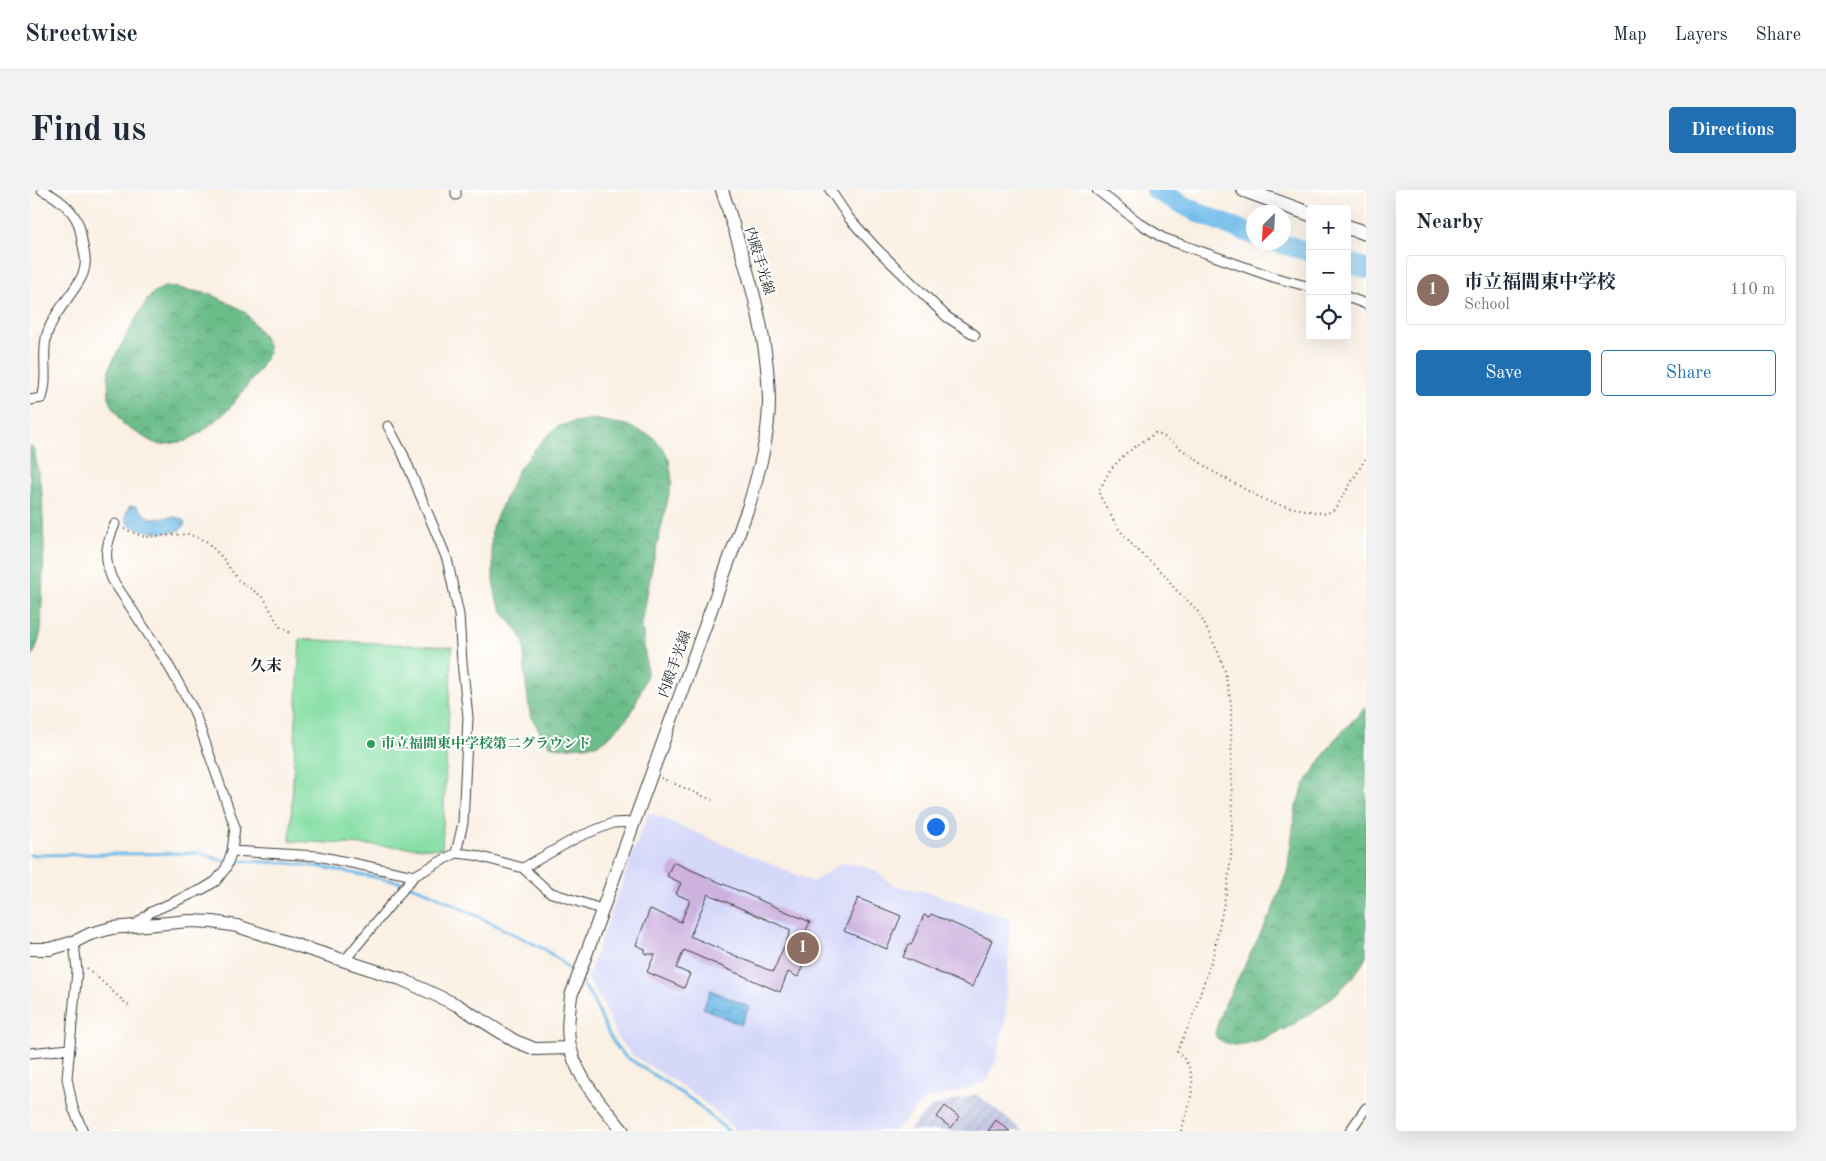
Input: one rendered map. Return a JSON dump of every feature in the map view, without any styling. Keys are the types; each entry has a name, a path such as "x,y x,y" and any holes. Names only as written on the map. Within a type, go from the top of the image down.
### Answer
{"main road":[{"path":"1244,190 1306,213"},
{"name":"内殿手光線","path":"623,1131 586,1083 570,1048 569,1020 571,996 604,910 749,505 762,458 767,425 769,401 762,326 725,191"},
{"path":"1351,228 1366,233"},
{"path":"30,949 50,949 74,942 90,934 134,925 190,921 237,926 401,979 457,1005 515,1041 535,1049 570,1048"}],"street":[{"path":"30,400 42,398 46,387 45,349 47,334 57,313 81,278 86,266 86,256 78,222 68,208 42,190"},
{"path":"830,190 849,218 876,248 947,317 975,334"},
{"path":"1097,190 1140,224 1164,238 1273,277 1306,286"},
{"path":"1351,299 1366,304"},
{"path":"388,426 403,454 447,559 459,615 468,717 463,823 456,852"},
{"path":"115,524 109,538 105,556 107,568 112,579 166,661 194,711 235,827 232,851 226,868 216,881 203,889 151,912 134,925"},
{"path":"523,868 578,837 613,822 634,822"},
{"path":"232,851 318,856 414,876"},
{"path":"345,960 414,876 456,852 523,868 549,892 604,910"},
{"path":"74,942 78,971 67,1078 73,1108 83,1131"},
{"path":"30,1053 69,1049"},
{"path":"1350,1131 1366,1108"}],"path":[{"path":"1181,1131 1193,1088 1192,1073 1186,1059 1178,1051 1213,956 1231,858 1231,703 1225,671 1199,613 1175,589 1166,575 1135,548 1118,528 1102,502 1100,489 1110,470 1125,454 1155,433 1163,436 1212,471 1263,499 1274,504 1326,514 1335,508 1366,458"},
{"path":"115,524 137,535 146,537 188,534 206,541 222,557 238,580 264,598 274,613 279,626 291,633"},
{"path":"652,773 712,800"},
{"path":"77,960 130,1007"}],"shaded area":[{"path":"648,812 813,882 841,863 863,866 877,871 892,885 931,893 1010,919 1006,1017 996,1061 988,1080 972,1087 923,1101 895,1131 736,1131 691,1092 634,1056 617,1038 602,1001 587,978"},
{"path":"976,1094 1023,1131 907,1131 931,1107"}],"green space":[{"path":"167,286 211,294 244,311 262,334 268,344 269,352 258,372 227,411 203,431 186,441 160,445 124,425 109,400 108,378 109,369 114,358 145,303 154,292"},
{"path":"593,419 626,425 653,437 663,447 669,460 672,481 652,567 642,624 647,674 638,698 630,715 606,740 595,745 560,748 550,745 542,736 530,714 525,678 524,643 518,631 504,614 497,600 493,582 492,527 518,470 540,443 557,427"},
{"path":"30,445 34,449 42,493 44,546 41,631 36,649 30,658"},
{"name":"市立福間東中学校第二グラウンド","path":"300,639 452,647 442,849 290,841"},
{"path":"1366,707 1366,957 1344,986 1310,1014 1290,1026 1270,1036 1251,1042 1235,1045 1223,1042 1217,1039 1215,1033 1222,1010 1272,911 1287,872 1296,807 1304,785 1334,740"}],"water":[{"path":"130,506 136,506 149,517 177,517 185,522 182,528 169,532 150,531 134,527 128,524 126,519 127,510"},
{"path":"711,990 749,1007 741,1025 703,1008"}],"building":[{"path":"673,862 810,922 802,939 812,944 798,977 788,972 780,992 684,950 676,968 690,974 684,988 647,972 655,954 645,954 645,949 636,945 650,909 681,922 690,900 676,894 681,883 667,876","holes":["708,894 791,930 773,972 690,936"]},
{"path":"858,898 901,916 887,949 844,931"},
{"path":"931,914 992,940 972,987 903,957 909,944 911,945 924,915 929,917"},
{"path":"945,1106 959,1117 951,1128 937,1117"},
{"path":"996,1120 1010,1131 988,1131"}],"waterway":[{"path":"1155,190 1201,214 1246,232"},
{"path":"1291,246 1306,251"},
{"path":"1351,263 1366,269"},
{"path":"30,855 200,853 220,860 287,863 320,867 400,882 430,893 544,949 575,975"},
{"path":"580,981 592,999 606,1029 625,1056 692,1100 728,1131"}],"place":[{"name":"市立福間東中学校第二グラウンド","path":"371,744"},
{"name":"市立福間東中学校","path":"803,948"}],"district":[{"name":"久末","path":"266,667"}]}
